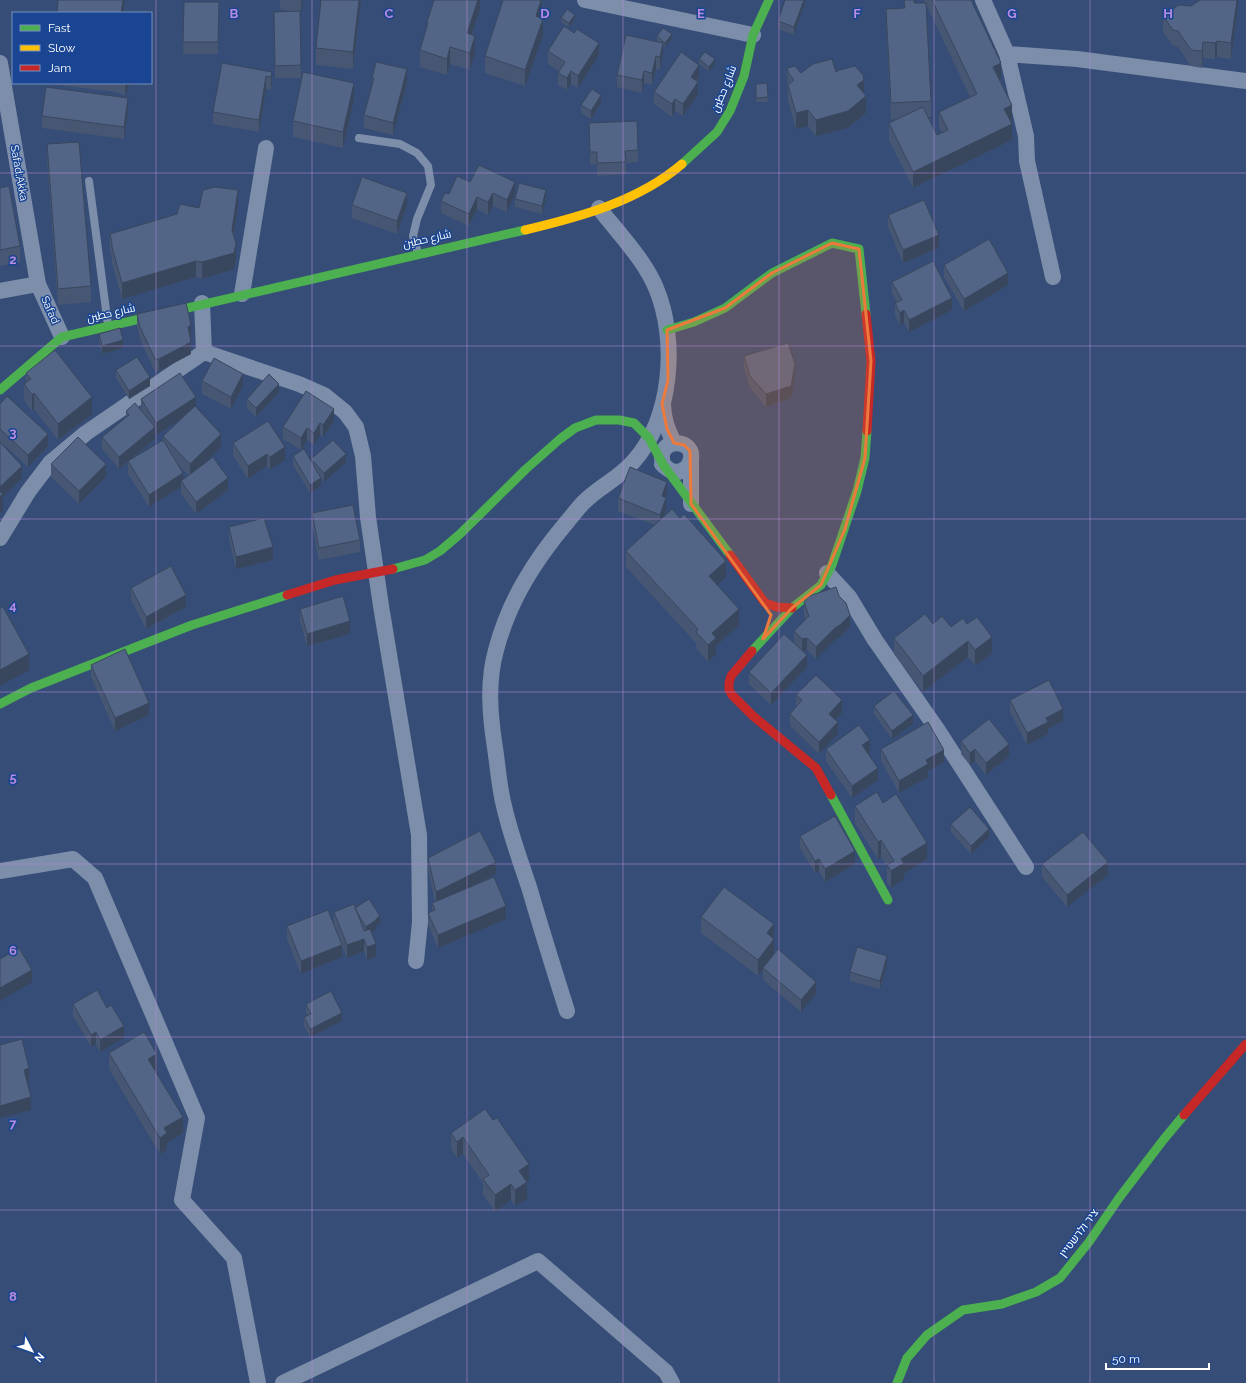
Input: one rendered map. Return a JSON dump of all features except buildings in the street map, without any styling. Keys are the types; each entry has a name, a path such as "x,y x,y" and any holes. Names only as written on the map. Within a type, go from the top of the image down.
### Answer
{"street":[{"name":"شارع حطين","path":"0,390 62,337 202,303 566,220 630,197 669,175 704,145 716,132 730,111 744,76 754,35 769,0"},
{"path":"983,0 1008,54 1026,136 1027,161 1053,277"},
{"path":"595,1 754,35"},
{"path":"1008,54 1077,59 1246,81"},
{"name":"Safad;Akka","path":"0,63 38,284"},
{"path":"242,294 266,148"},
{"path":"599,208 639,259 656,287 666,318 669,349 668,380 662,404 649,438 633,463"},
{"path":"667,330 694,322 726,308 772,273 832,243 859,249 871,361 865,458 857,491 832,565 821,586 792,608 763,639 731,676 729,690 753,716 816,768 888,900"},
{"path":"0,291 38,284"},
{"name":"Safad","path":"38,284 62,337"},
{"path":"202,303 204,352"},
{"path":"0,538 28,492 50,463 86,434 204,352"},
{"path":"204,352 299,384 324,395 345,412 356,427 363,456 368,517 418,835 420,922 416,961"},
{"path":"662,404 667,429 674,443"},
{"path":"0,704 32,688 192,625 335,580 406,566 425,560 440,551 460,534 560,438 575,428 596,420 619,420 634,423 649,438 664,466 765,603 771,614 769,625 763,639"},
{"path":"649,438 657,437 674,443 679,443 687,447 690,451 692,504"},
{"path":"664,466 662,461 663,451 670,444 674,443"},
{"path":"566,1011 504,805 491,719 490,686 495,651 516,597 529,572 546,548 585,500 633,463 644,458 653,459 672,471 682,471 691,461"},
{"path":"827,573 849,597 875,640 937,729 1026,867"},
{"path":"765,603 777,607 792,608"},
{"path":"0,871 73,859 95,878 197,1118 182,1200 234,1258 258,1383"},
{"name":"ציר ולרשטיין","path":"897,1383 907,1358 927,1334 963,1310 1002,1304 1036,1292 1060,1278 1089,1242 1164,1139 1246,1044"},
{"path":"283,1383 538,1261 666,1372 672,1383"}],"lane":[{"path":"359,138 400,144 417,153 428,166 431,185 417,219 413,236 418,253"},
{"path":"89,181 108,326"}],"highlighted area":[{"path":"832,243 859,249 871,361 865,458 845,529 821,585 792,608 763,639 771,615 691,504 690,451 684,445 674,443 667,429 662,404 668,380 667,330 725,308 772,273"}],"traffic: fast":[{"path":"682,164 717,132 730,111 744,76 753,35 769,0"},
{"path":"0,390 62,337 525,230"},
{"path":"667,330 694,322 725,308 772,273 832,243 859,249 866,314"},
{"path":"393,569 425,560 440,551 460,534 526,469 560,439 575,428 596,420 619,420 634,423 649,438 664,466 730,555"},
{"path":"752,651 792,608 821,585 832,565 857,491 865,458 867,431"},
{"path":"0,704 31,688 192,625 287,595"},
{"path":"831,795 888,900"},
{"path":"897,1383 907,1358 927,1335 963,1310 1002,1304 1036,1292 1060,1278 1089,1242 1119,1198 1184,1115"}],"traffic: slow":[{"path":"525,230 588,213 628,198 665,177 682,164"}],"traffic: jam":[{"path":"866,314 871,361 867,431"},
{"path":"730,555 765,603 777,607 792,608"},
{"path":"287,595 335,580 393,569"},
{"path":"752,651 731,676 729,690 753,716 816,768 831,795"},
{"path":"1184,1115 1246,1044"}]}
